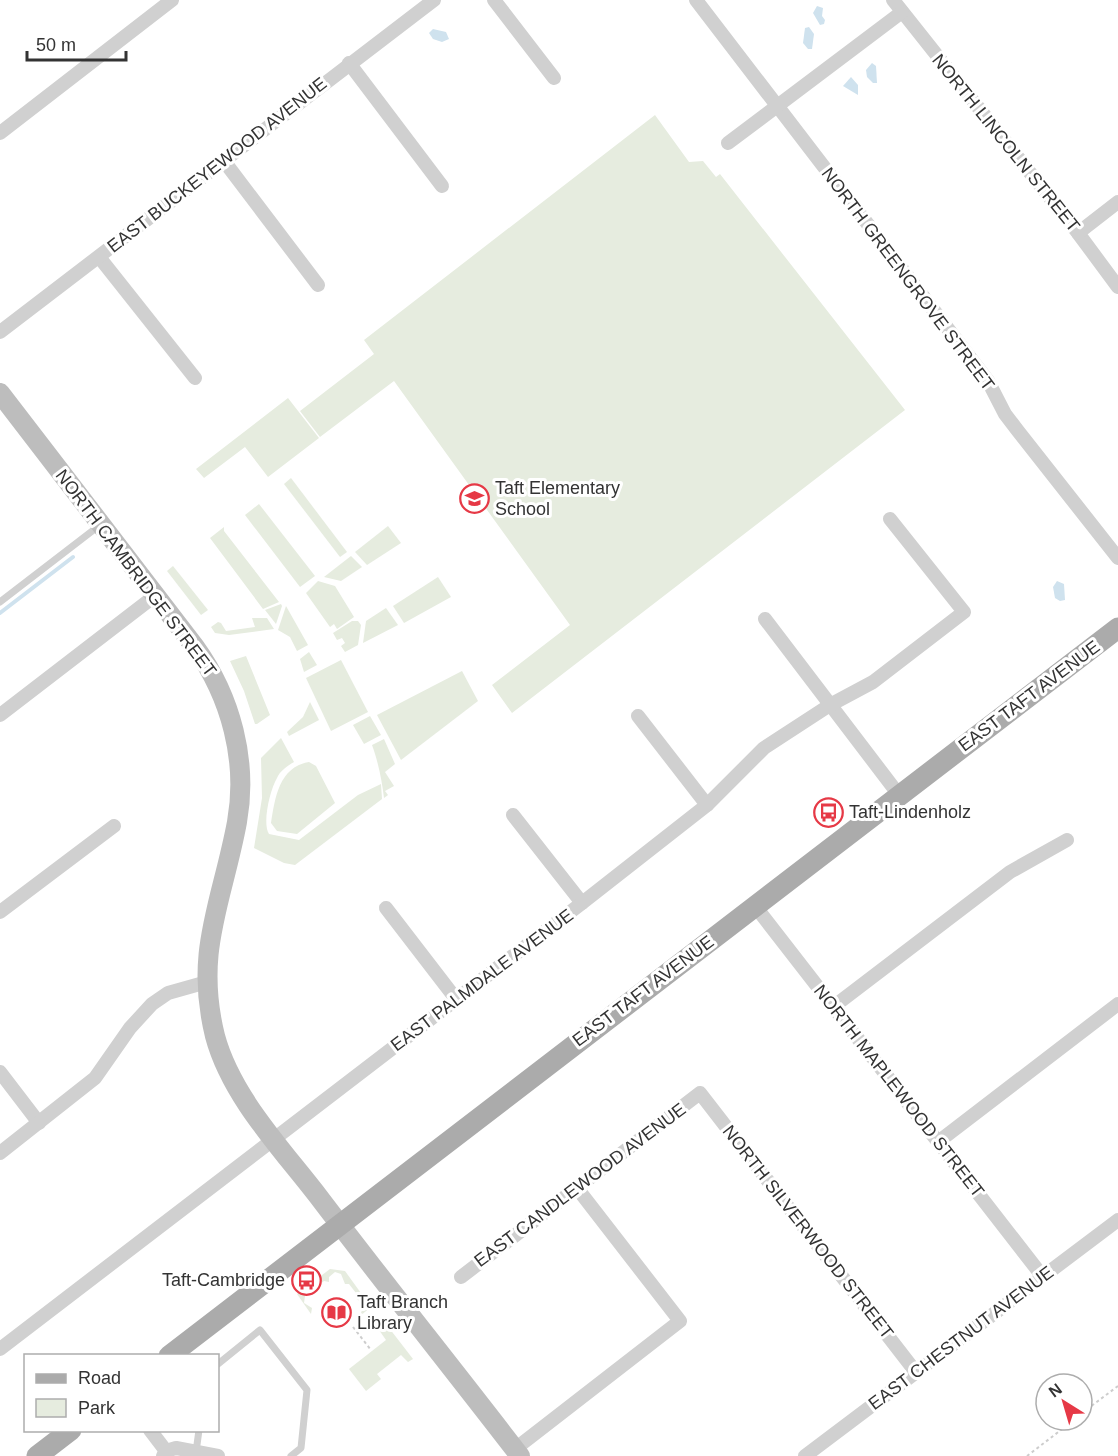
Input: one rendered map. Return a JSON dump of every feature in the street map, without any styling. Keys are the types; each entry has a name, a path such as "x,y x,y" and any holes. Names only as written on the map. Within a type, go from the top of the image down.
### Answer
{"main road":[{"name":"EAST TAFT AVENUE","path":"171,1354 1118,628"},
{"path":"37,1456 70,1432"}],"street":[{"path":"0,133 172,0"},
{"name":"EAST BUCKEYEWOOD AVENUE","path":"0,332 434,0"},
{"path":"494,0 554,78"},
{"name":"NORTH GREENGROVE STREET","path":"696,0 988,381 1005,414 1118,558"},
{"name":"NORTH LINCOLN STREET","path":"893,0 1078,233 1118,287"},
{"path":"729,144 902,12"},
{"path":"349,63 442,186"},
{"path":"224,160 318,285"},
{"path":"1078,233 1118,202"},
{"path":"99,257 195,378"},
{"name":"NORTH CAMBRIDGE STREET","path":"0,393 156,595 215,678 228,710 239,754 238,820 211,930 207,982 211,1018 221,1055 237,1086 274,1139 517,1453"},
{"name":"EAST PALMDALE AVENUE","path":"0,1349 707,805 764,748 830,705 873,682 964,612 890,519"},
{"path":"0,715 156,595"},
{"path":"765,619 899,795"},
{"path":"638,716 707,805"},
{"path":"513,815 582,903"},
{"path":"0,912 114,826"},
{"path":"833,1007 1010,872 1067,840"},
{"name":"NORTH MAPLEWOOD STREET","path":"755,906 1043,1277"},
{"path":"386,908 456,999"},
{"path":"0,1152 95,1078 130,1028 152,1004 168,993 207,982"},
{"path":"938,1142 1118,1004"},
{"path":"0,1072 39,1123"},
{"name":"EAST CANDLEWOOD AVENUE","path":"460,1276 700,1093"},
{"name":"NORTH SILVERWOOD STREET","path":"700,1093 915,1371"},
{"path":"517,1453 680,1321 577,1188"},
{"name":"EAST CHESTNUT AVENUE","path":"805,1456 1118,1220"},
{"path":"151,1432 165,1453 176,1448 218,1456"}],"lane":[{"path":"0,602 102,524"},
{"path":"219,1363 260,1330 307,1390 301,1448 291,1456"},
{"path":"196,1453 199,1432"}],"path":[{"path":"353,1327 371,1350"},
{"path":"1094,1404 1118,1386"},
{"path":"1027,1456 1058,1432"}],"green space":[{"path":"655,115 689,162 703,161 716,177 720,174 905,410 512,713 492,685 570,625 394,381 320,437 300,411 374,354 364,340"},
{"path":"288,398 319,438 268,477 245,447 204,478 196,469"},
{"path":"291,478 347,552 340,557 284,484"},
{"path":"259,504 315,576 300,587 245,515"},
{"path":"388,526 401,543 367,565 355,552"},
{"path":"224,527 224,531 279,602 263,609 210,538"},
{"path":"351,556 362,567 341,581 324,577"},
{"path":"173,566 208,610 201,615 167,571"},
{"path":"438,577 451,597 404,623 393,606"},
{"path":"318,581 335,586 354,617 337,629 334,624 330,627 306,593"},
{"path":"281,604 282,606 276,624 265,610"},
{"path":"286,606 308,645 297,651 290,637 278,630"},
{"path":"386,608 398,625 363,643 366,621"},
{"path":"252,618 267,618 274,629 229,635 215,633 211,627 218,622 226,631 255,627"},
{"path":"352,621 358,621 361,625 358,645 345,652 341,646 345,643 342,638 337,640 333,633"},
{"path":"309,652 317,665 304,672 300,659"},
{"path":"246,656 270,715 257,724 255,724 244,691 230,661"},
{"path":"341,660 368,712 331,731 306,678"},
{"path":"462,671 478,701 401,760 377,715"},
{"path":"310,702 319,720 289,736 287,732 303,717"},
{"path":"370,716 381,735 364,744 353,725"},
{"path":"281,738 294,762 280,773 274,783 266,822 269,834 299,840 358,795 381,784 382,799 295,865 284,863 254,848 262,798 261,758"},
{"path":"384,739 395,764 385,772 394,786 385,791 388,795 384,798 380,771 372,745"},
{"path":"309,762 316,766 335,803 297,834 277,831 271,823 280,785 291,770"},
{"path":"330,1269 345,1271 371,1307 360,1316 364,1304 355,1298 356,1293 349,1284 345,1284 341,1274 335,1272 329,1277 329,1282 324,1281 315,1288 315,1292 305,1296 304,1303 312,1308 311,1314 297,1294"},
{"path":"386,1324 413,1359 408,1362 401,1355 377,1374 381,1379 366,1391 349,1369 386,1340 379,1330"}],"water":[{"path":"817,6 823,8 824,24 820,25 813,13"},
{"path":"809,27 814,34 812,49 808,49 803,43 805,28"},
{"path":"433,29 446,32 449,39 442,42 433,39 429,33"},
{"path":"872,63 876,66 877,83 873,83 867,77 866,70"},
{"path":"851,77 858,85 858,95 843,86"},
{"path":"1057,581 1064,584 1065,600 1060,601 1055,598 1053,587"}],"waterway":[{"path":"0,613 73,557"}],"place":[{"name":"Taft Elementary School","path":"474,498"},
{"name":"Taft-Lindenholz","path":"828,812"},
{"name":"Taft-Cambridge","path":"306,1280"},
{"name":"Taft Branch Library","path":"336,1312"}]}
